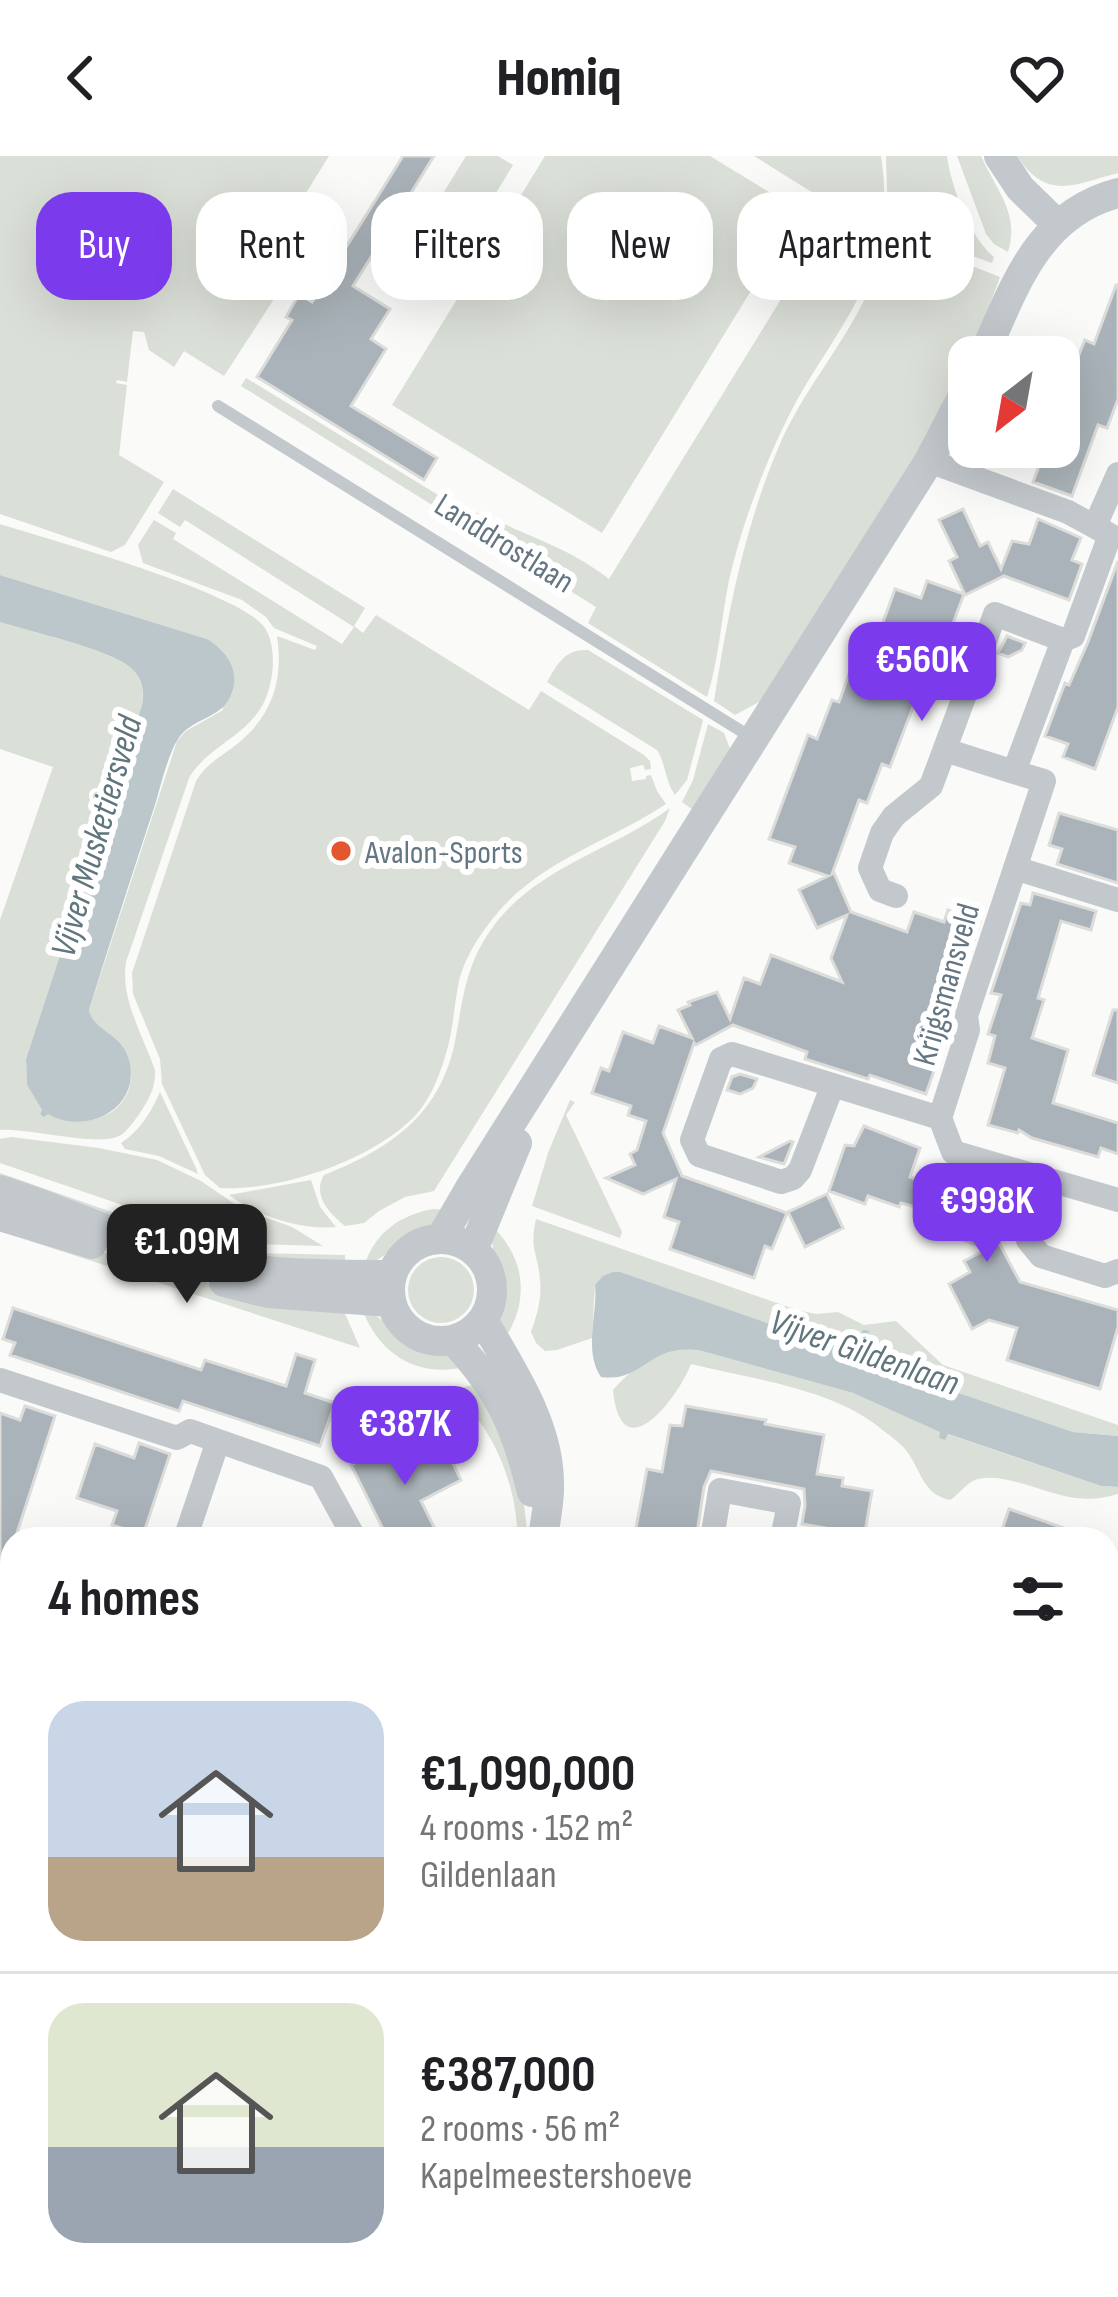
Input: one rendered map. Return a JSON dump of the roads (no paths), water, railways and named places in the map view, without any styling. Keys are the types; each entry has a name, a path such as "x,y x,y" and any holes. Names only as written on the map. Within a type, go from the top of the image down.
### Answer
{"street":[{"path":"999,156 1020,188 1057,224"},
{"path":"992,336 1024,268 1057,224 1093,200 1118,193"},
{"path":"441,1238 948,423"},
{"path":"896,896 880,890 870,868 894,816 931,786 994,614 1063,640 1073,636 1110,535 1068,512 928,461"},
{"path":"1095,526 1118,474"},
{"path":"945,749 1014,772 1063,640"},
{"name":"Krijgsmansveld","path":"1014,772 1044,781 966,1016 968,1030 940,1118 953,1152 1118,1199"},
{"path":"1015,868 1118,900"},
{"path":"473,1250 558,1049"},
{"name":"Krijgsmansveld","path":"832,1087 793,1178 781,1182 698,1155 692,1140 721,1059 732,1054 940,1118"},
{"path":"1047,1179 1028,1240 1041,1256 1105,1276 1118,1271"},
{"path":"2,1207 241,1269 391,1288"},
{"path":"441,1238 473,1250 490,1276 490,1306 483,1320 470,1333 453,1340 426,1340 404,1326 391,1288 405,1252 441,1238"},
{"path":"483,1320 523,1389 537,1425 550,1483 544,1527"},
{"path":"453,1340 478,1366 513,1426 540,1527"},
{"path":"0,1380 177,1438 190,1431 321,1477 348,1527"},
{"path":"189,1527 218,1441"},
{"path":"714,1527 720,1490 789,1503 784,1527"}],"lane":[{"name":"Landdrostlaan","path":"218,406 754,740"}],"water":[{"path":"0,575 207,639 233,668 228,701 191,726 174,747 104,961 89,1010 125,1051 131,1077 119,1104 93,1120 78,1122 40,1114 27,1085 26,1059 142,705 142,686 133,670 109,656 0,622"},
{"name":"Vijver Gildenlaan","path":"613,1272 807,1337 861,1336 863,1330 869,1331 868,1337 912,1377 1073,1432 1118,1436 1118,1487 1101,1486 948,1434 945,1440 939,1438 940,1432 853,1393 702,1351 670,1352 628,1374 601,1377 592,1344 595,1285"}],"place":[{"name":"Avalon-Sports","path":"341,851"}],"water label":[{"name":"Vijver Musketiersveld","path":"95,836"}]}
